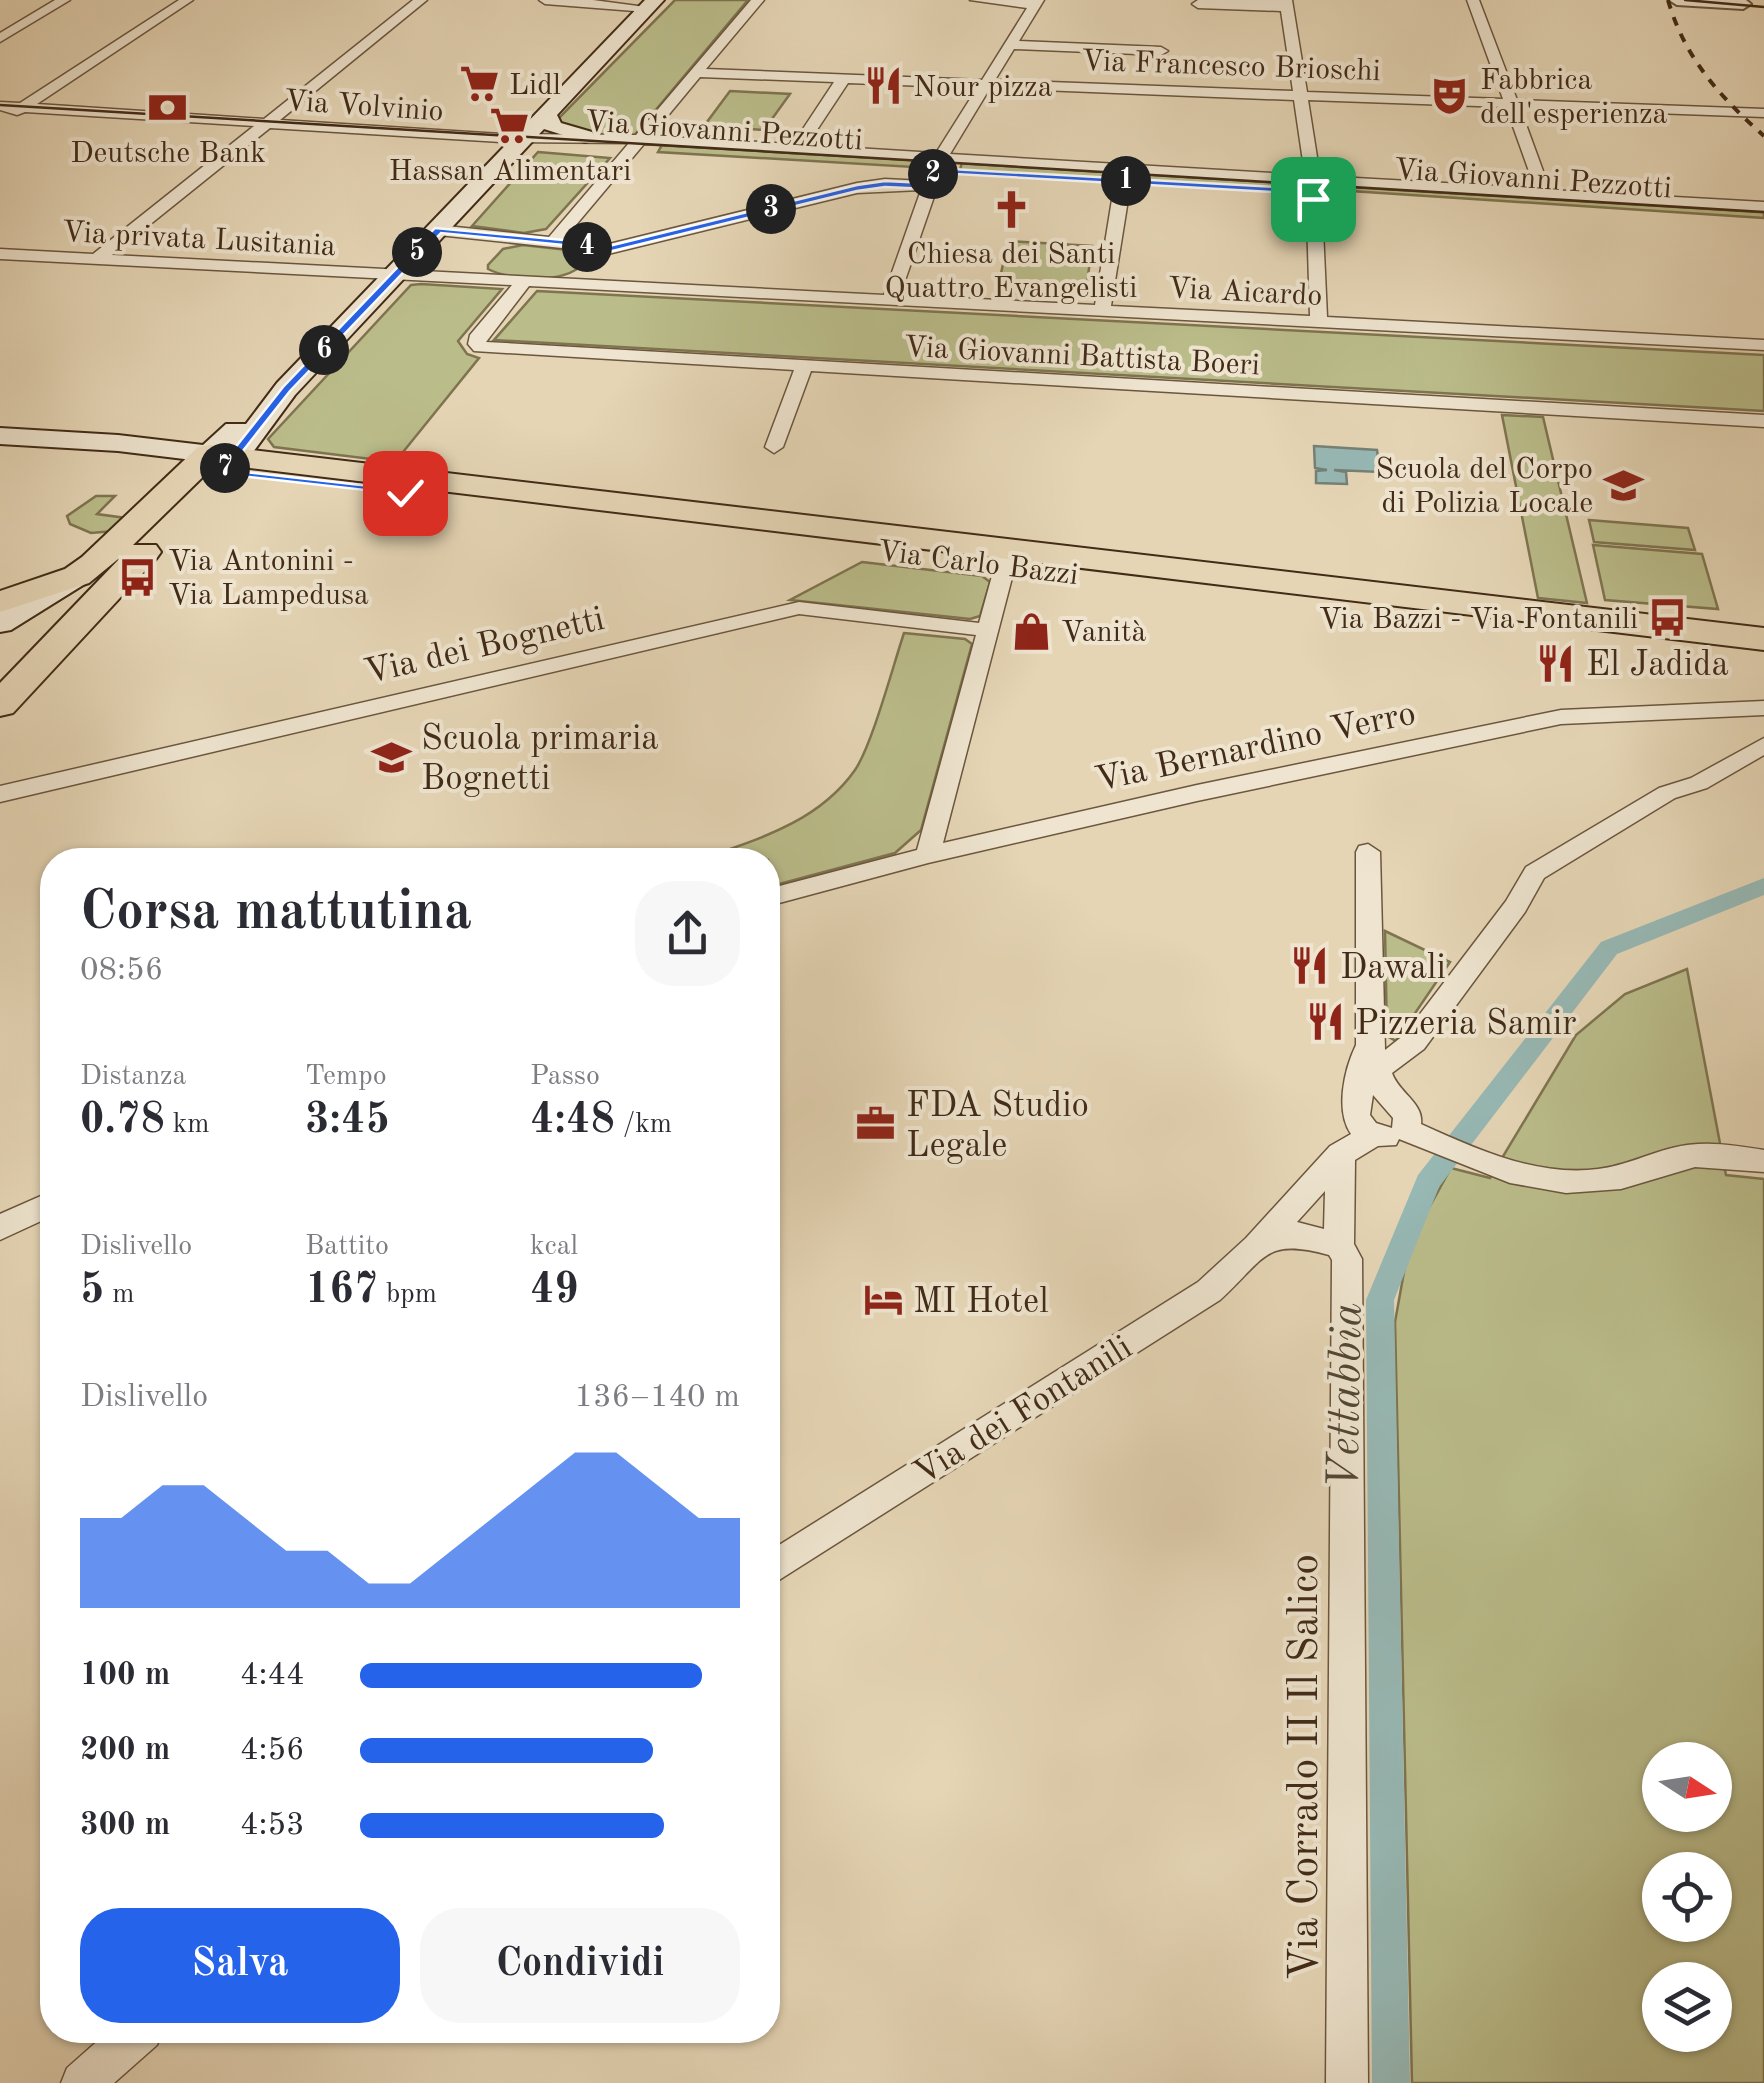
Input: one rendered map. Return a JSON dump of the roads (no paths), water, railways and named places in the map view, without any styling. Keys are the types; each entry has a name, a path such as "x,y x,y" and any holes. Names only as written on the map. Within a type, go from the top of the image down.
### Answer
{"main road":[{"path":"6,682 655,3"},
{"path":"533,131 554,126 585,136"},
{"path":"10,437 103,458 214,463"},
{"path":"0,623 77,576 214,463"},
{"name":"Via Carlo Bazzi","path":"214,463 1008,557 1764,639"},
{"name":"Via Carlo Bazzi","path":"1008,557 1764,655"},
{"path":"0,602 77,576"}],"street":[{"path":"0,38 64,0"},
{"path":"6,113 188,0"},
{"path":"97,259 421,0"},
{"path":"545,0 655,3"},
{"path":"554,241 758,0"},
{"path":"890,300 934,171 1036,3 976,0"},
{"path":"1473,0 1543,188 1540,194"},
{"path":"1678,0 1743,4"},
{"path":"1711,0 1764,6"},
{"path":"1198,4 1287,3 1313,185 1319,322"},
{"path":"1010,45 1161,51"},
{"name":"Via Francesco Brioschi","path":"696,73 1764,113"},
{"path":"797,149 844,78"},
{"name":"Via Volvinio","path":"6,113 501,138 533,131"},
{"name":"Via Giovanni Pezzotti","path":"533,131 635,145 934,171 1123,181 1313,185 1764,220"},
{"name":"Via Giovanni Pezzotti","path":"585,136 635,145 797,149 934,171 1540,194 1764,207"},
{"path":"438,230 554,241 596,252 934,171"},
{"path":"1102,311 1123,181"},
{"path":"486,250 499,236"},
{"path":"596,252 597,276 604,285"},
{"name":"Via privata Lusitania","path":"0,254 461,279"},
{"path":"461,279 474,264"},
{"name":"Via Aicardo","path":"461,279 1764,345"},
{"name":"Via Giovanni Battista Boeri","path":"524,282 480,336 476,344 480,347 1764,420"},
{"path":"774,447 804,367"},
{"path":"928,855 1008,557"},
{"name":"Via dei Bognetti","path":"0,794 800,608 988,630"},
{"name":"Via Bernardino Verro","path":"780,893 928,855 1562,718 1764,708"},
{"path":"1764,745 1699,783 1666,794 1558,856 1536,873 1516,906 1414,1042 1373,1057 1360,1068 1360,1102 1354,1117 1361,1128 1373,1135 1412,1133 1486,1165 1582,1180 1620,1178 1675,1158 1705,1155 1764,1161"},
{"path":"1368,852 1373,1057 1382,1087 1408,1115 1412,1133"},
{"path":"1360,1102 1380,1097 1396,1101"},
{"name":"Via dei Fontanili","path":"780,1563 1209,1291 1267,1236 1340,1154 1373,1135"},
{"name":"Via Corrado II Il Salico","path":"1340,1154 1339,1246 1347,1259 1348,2083"},
{"path":"0,1228 40,1209"},
{"path":"1267,1236 1293,1233 1339,1246"},
{"path":"82,2083 127,2043"}],"water":[{"path":"1314,446 1377,450 1380,472 1334,470 1346,472 1347,484 1316,483 1316,471 1327,470 1315,468"}],"waterway":[{"name":"Vettabbia","path":"1391,2083 1380,1300 1427,1182 1609,948 1764,886"}],"tram line":[{"path":"1685,0 1764,7"},
{"path":"0,105 1764,212"}],"railway":[{"path":"1668,0 1694,58 1733,106 1764,136"}],"place":[{"name":"Lidl","path":"479,84"},
{"name":"Nour pizza","path":"883,86"},
{"name":"Fabbrica dell'esperienza","path":"1450,96"},
{"name":"Deutsche Bank","path":"168,108"},
{"name":"Hassan Alimentari","path":"510,126"},
{"name":"Chiesa dei Santi Quattro Evangelisti","path":"1011,209"},
{"name":"Scuola del Corpo di Polizia Locale","path":"1623,485"},
{"name":"Via Antonini - Via Lampedusa","path":"138,577"},
{"name":"Via Bazzi - Via Fontanili","path":"1668,618"},
{"name":"Vanità","path":"1031,631"},
{"name":"El Jadida","path":"1556,663"},
{"name":"Scuola primaria Bognetti","path":"391,757"},
{"name":"Dawali","path":"1310,966"},
{"name":"Pizzeria Samir","path":"1325,1022"},
{"name":"FDA Studio Legale","path":"876,1124"},
{"name":"MI Hotel","path":"883,1300"}]}
